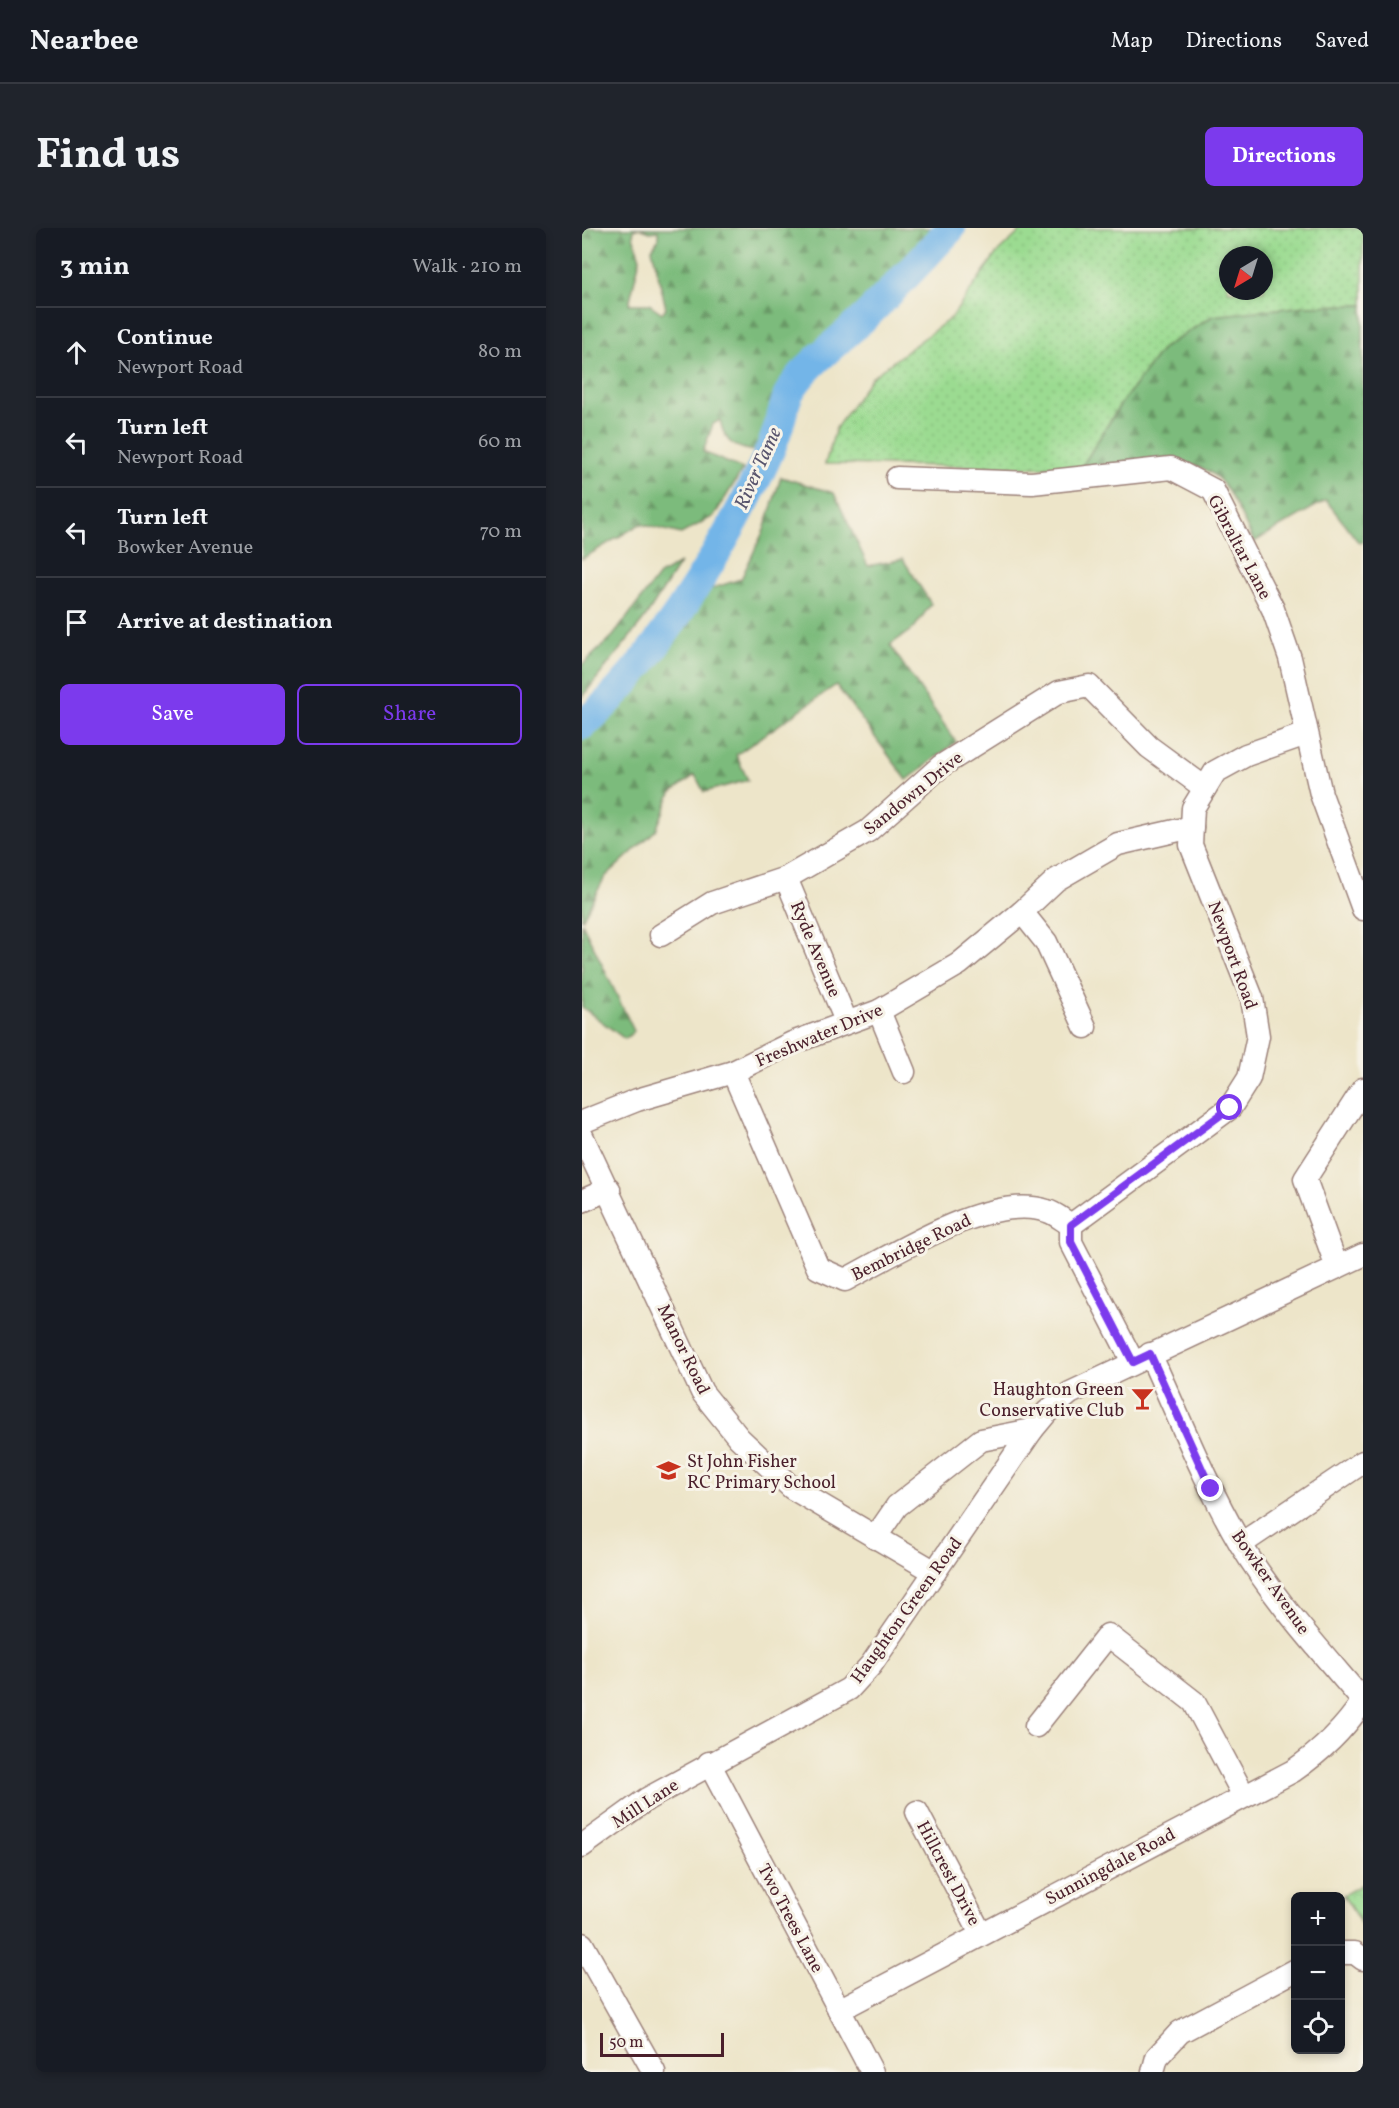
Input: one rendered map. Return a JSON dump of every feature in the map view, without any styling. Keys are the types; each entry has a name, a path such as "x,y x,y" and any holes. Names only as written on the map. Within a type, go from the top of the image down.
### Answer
{"street":[{"name":"Gibraltar Lane","path":"897,478 1032,483 1171,468 1213,490 1273,609 1290,658 1306,734 1322,794 1363,909"},
{"name":"Sandown Drive","path":"661,935 712,903 786,878 868,831 941,766 1059,692 1089,686 1149,747 1205,788"},
{"name":"Newport Road","path":"1071,1225 1230,1108 1249,1078 1258,1036 1252,998 1191,845 1193,808 1215,772 1246,755 1306,734"},
{"name":"Freshwater Drive","path":"582,1122 637,1100 734,1072 792,1043 846,1021 879,1011 959,964 1022,912 1056,880 1118,844 1192,827"},
{"name":"Ryde Avenue","path":"786,878 846,1021"},
{"path":"1022,912 1046,942 1085,1027"},
{"path":"879,1011 904,1072"},
{"name":"Bembridge Road","path":"734,1072 818,1268 845,1280 968,1217 1019,1208 1048,1211 1071,1225"},
{"path":"1337,1267 1305,1179 1363,1089"},
{"name":"Manor Road","path":"582,1136 609,1189 702,1392 739,1438 792,1488 934,1572"},
{"path":"582,1201 609,1189"},
{"path":"1071,1225 1071,1242 1141,1358"},
{"name":"Haughton Green Road","path":"709,1763 849,1689 871,1665 1032,1430 1047,1412 1070,1393 1363,1256"},
{"name":"Bowker Avenue","path":"1141,1358 1240,1544 1283,1605 1363,1701"},
{"path":"875,1538 897,1506 981,1440 1032,1430"},
{"path":"1240,1544 1363,1462"},
{"path":"1036,1726 1108,1635 1194,1702 1244,1796"},
{"name":"Sunningdale Road","path":"839,2010 1293,1771 1324,1749 1350,1720 1363,1701"},
{"name":"Mill Lane","path":"582,1846 647,1799 709,1763"},
{"name":"Two Trees Lane","path":"709,1763 872,2072"},
{"name":"Hillcrest Drive","path":"917,1812 981,1934"},
{"path":"582,1944 654,2072"},
{"path":"1345,1953 1355,1953 1363,1959"},
{"path":"1153,2072 1157,2056 1180,2032 1291,1973"}],"green space":[{"path":"582,228 639,228 946,228 949,230 869,313 802,376 789,394 768,453 736,446 726,437 720,420 713,424 703,452 743,469 714,516 681,534 640,524 582,559","holes":["639,228 650,232 658,231 658,240 652,249 666,308 662,313 649,304 629,304 640,258 633,236 634,230"]},
{"path":"1024,228 1363,228 1363,305 1306,306 1213,316 1163,348 1120,405 1081,468 825,464 836,428 871,378 952,317 996,254"},
{"path":"1363,305 1363,542 1359,543 1326,500 1254,542 1226,488 1213,475 1197,466 1179,461 1138,461 1081,468 1120,405 1163,348 1213,316 1306,306"},
{"path":"781,477 834,493 868,566 903,559 931,604 914,628 890,645 956,742 907,780 836,685 736,755 748,780 704,792 695,775 671,793 656,830 605,877 582,920 582,725 604,707 631,676 686,597 741,579 764,530"},
{"path":"680,563 645,618 582,697 582,665 613,636 659,575"},
{"path":"582,923 634,1031 625,1039 582,1007"},
{"path":"1363,1884 1363,1927 1345,1898 1345,1894"}],"waterway":[{"name":"River Tame","path":"582,725 607,702 657,644 702,576 760,472 774,441 787,397 796,382 815,361 879,303 951,228"}],"place":[{"name":"Haughton Green Conservative Club","path":"1142,1399"},
{"name":"St John Fisher RC Primary School","path":"669,1471"}],"route":[{"path":"1211,1489 1150,1354 1133,1362 1071,1242 1071,1225 1230,1108"}]}
